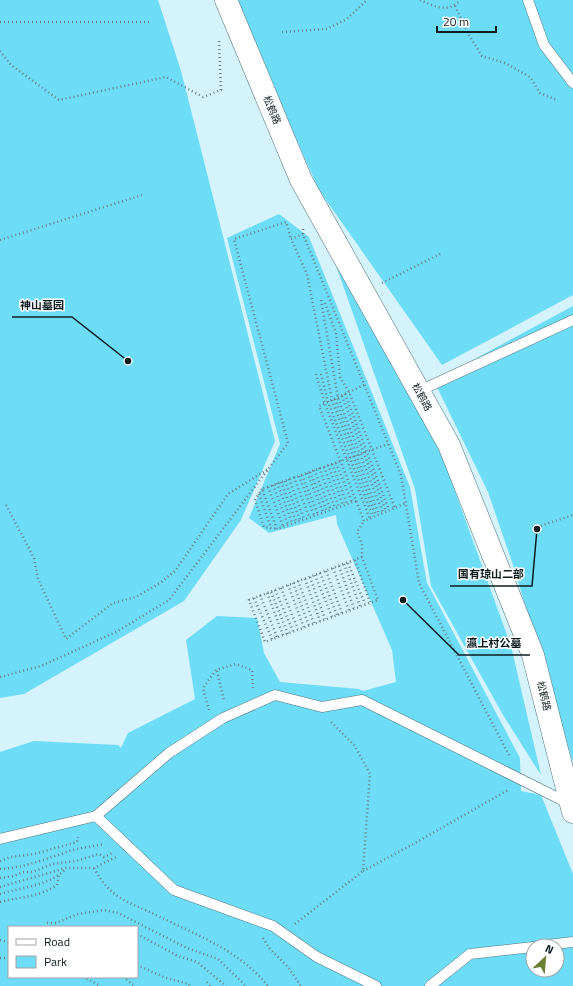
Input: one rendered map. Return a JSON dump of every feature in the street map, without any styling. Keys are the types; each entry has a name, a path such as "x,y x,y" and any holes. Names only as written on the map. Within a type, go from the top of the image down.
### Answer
{"street":[{"name":"松鹤路","path":"226,0 301,180 449,445 533,655 572,809"}],"lane":[{"path":"528,0 544,45 573,83"},
{"path":"419,391 573,320"},
{"path":"0,839 96,816 169,753 225,717 275,695 322,707 362,700 523,781 572,809"},
{"path":"96,816 174,890 273,926 317,957 376,986"},
{"path":"430,986 470,954 525,948"}],"path":[{"path":"282,32 327,29 347,19 367,0"},
{"path":"420,0 440,9 455,6 460,0"},
{"path":"455,6 469,35 482,56 506,63 530,77 540,93 557,100"},
{"path":"0,22 150,22"},
{"path":"0,51 11,65 59,100 166,77 203,98 222,90 219,37"},
{"path":"0,240 142,195"},
{"path":"0,677 41,666 55,660 116,632 169,600 288,443 234,239 286,222 291,238 307,274 333,400 351,457 374,517"},
{"path":"283,933 363,871 523,781 419,583 401,475 303,234 303,226"},
{"path":"291,238 303,234"},
{"path":"363,292 442,253"},
{"path":"320,300 338,398 364,453 386,511"},
{"path":"325,303 336,334 340,377 349,392 395,508"},
{"path":"316,374 325,404 351,457"},
{"path":"321,374 328,402 374,517"},
{"path":"364,385 319,406 364,521"},
{"path":"343,395 386,511"},
{"path":"356,501 277,529 264,527 255,500 262,489 388,444"},
{"path":"336,463 352,502"},
{"path":"332,464 347,504"},
{"path":"328,466 343,505"},
{"path":"324,467 339,507"},
{"path":"6,505 34,558 38,579 66,639 112,603 136,597 160,583 175,571 228,494 269,468"},
{"path":"319,468 335,508"},
{"path":"314,470 331,510"},
{"path":"310,472 327,511"},
{"path":"306,473 323,512"},
{"path":"300,475 318,514"},
{"path":"300,475 314,516"},
{"path":"294,477 310,517"},
{"path":"289,479 304,519"},
{"path":"285,481 300,520"},
{"path":"281,482 296,522"},
{"path":"277,483 292,524"},
{"path":"273,485 288,525"},
{"path":"268,487 283,526"},
{"path":"262,489 277,529"},
{"path":"259,494 271,528"},
{"path":"362,557 249,600 265,642 378,600 362,557 362,544 357,532 364,521 406,503"},
{"path":"537,527 573,515"},
{"path":"355,560 370,602"},
{"path":"348,563 365,604"},
{"path":"344,564 360,606"},
{"path":"338,566 354,609"},
{"path":"333,568 349,611"},
{"path":"326,571 342,613"},
{"path":"320,573 337,615"},
{"path":"315,575 332,617"},
{"path":"310,577 325,619"},
{"path":"305,579 320,621"},
{"path":"298,581 314,624"},
{"path":"293,583 309,626"},
{"path":"288,585 304,628"},
{"path":"281,588 298,630"},
{"path":"276,590 294,631"},
{"path":"271,592 288,634"},
{"path":"267,593 283,635"},
{"path":"260,595 277,637"},
{"path":"254,598 272,639"},
{"path":"216,670 225,717 210,715 203,688 216,670 236,664 252,670 254,704"},
{"path":"328,719 354,746 370,774 363,871"},
{"path":"0,861 11,856 34,854 77,842 78,837"},
{"path":"0,887 66,868 94,868 104,864 127,845"},
{"path":"0,869 14,869 53,858 64,852 127,845"},
{"path":"0,878 14,876 23,872 34,872 52,864 76,861 99,854 104,857 127,845"},
{"path":"0,894 34,886 59,875 66,868"},
{"path":"94,868 102,884 120,899 226,950 252,969 268,986"},
{"path":"0,902 40,895 57,885 59,875"},
{"path":"47,924 56,923 78,914 104,910 118,913 187,948 218,959 246,986"},
{"path":"252,918 268,948 288,967 301,986"},
{"path":"138,935 178,956 197,962 226,986"},
{"path":"138,965 166,978 189,984 190,986"},
{"path":"85,978 101,986"},
{"path":"124,978 135,986"},
{"path":"207,982 210,986"}],"green space":[{"path":"0,0 158,0 181,71 275,441 241,520 184,601 24,694 0,698"},
{"path":"234,0 573,0 573,295 442,365 319,190"},
{"path":"279,214 309,237 410,487 427,583 520,758 521,791 541,795 573,874 573,986 0,986 0,752 34,741 118,745 121,748 128,733 195,699 186,640 217,616 257,618 264,653 280,682 359,689 363,691 396,682 392,650 337,524 336,515 269,533 249,518 280,444 227,238"},
{"path":"334,260 439,447 511,646 541,775 503,715 431,586 415,489"},
{"path":"573,306 573,763 513,565 488,492 434,381"}],"place":[{"name":"神山墓园","path":"128,361"},
{"name":"国有琼山二部","path":"537,529"},
{"name":"瀛上村公墓","path":"403,600"}]}
